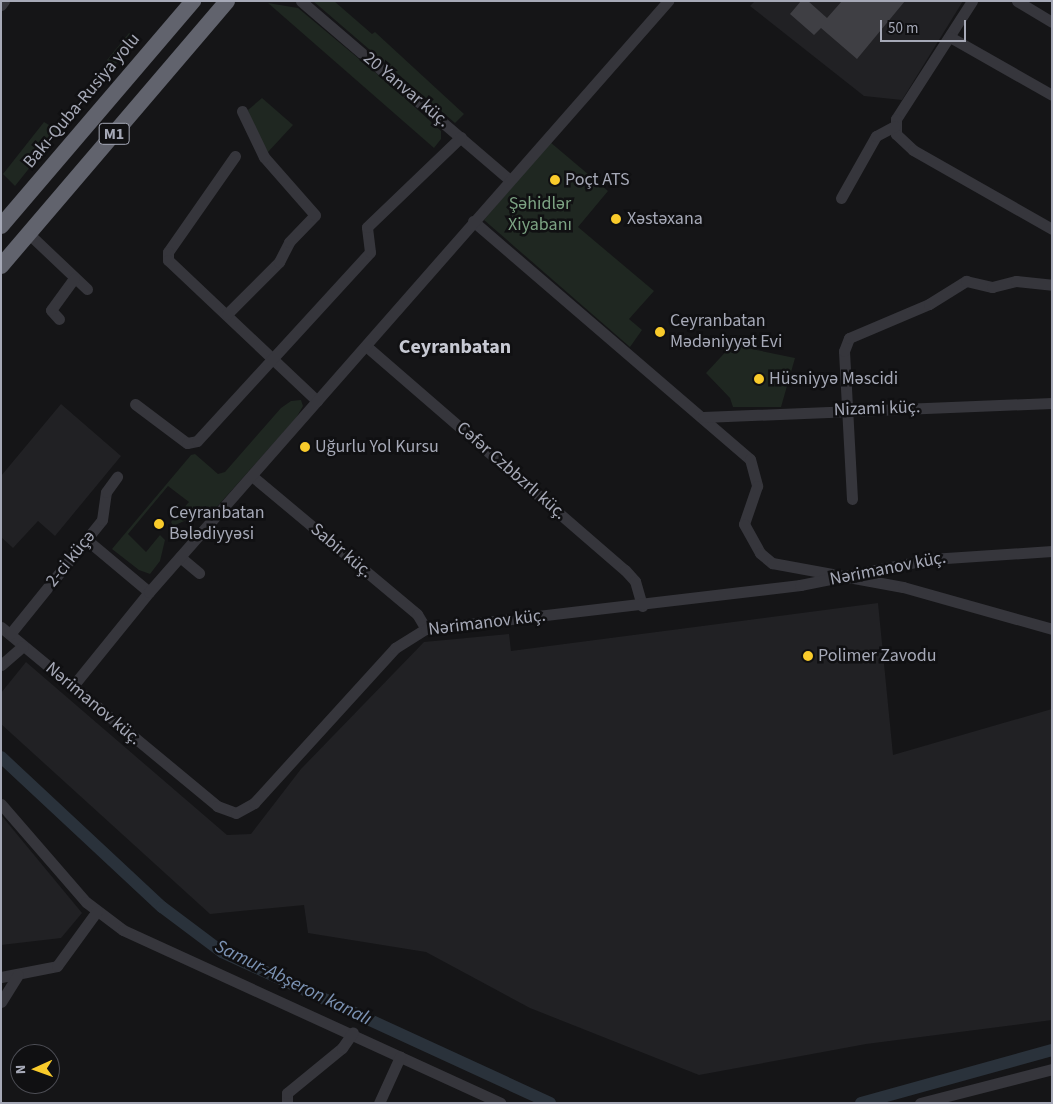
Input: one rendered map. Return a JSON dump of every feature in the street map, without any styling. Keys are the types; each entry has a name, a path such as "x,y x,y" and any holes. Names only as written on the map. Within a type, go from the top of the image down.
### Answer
{"highway":[{"name":"Bakı-Quba-Rusiya yolu","path":"1,226 194,1"},
{"name":"M1","path":"1,266 222,7"}],"street":[{"path":"1,5 4,1"},
{"path":"222,7 237,1"},
{"name":"20 Yanvar küç.","path":"301,1 510,179"},
{"path":"72,687 149,592 668,1"},
{"path":"841,198 876,136 895,126 972,1"},
{"path":"1017,1 1052,22"},
{"path":"950,38 1052,95"},
{"path":"226,314 279,262 289,242 314,215 264,157 242,111"},
{"path":"895,126 900,140 913,150 1052,229"},
{"path":"135,404 192,444 370,252 367,227 461,137"},
{"path":"235,156 167,256 317,401"},
{"path":"473,221 750,459 756,473 757,486 744,524 760,553 786,568 903,587 1052,629"},
{"path":"28,234 87,289"},
{"path":"59,319 51,310 74,278"},
{"path":"852,499 844,351 846,343 856,332 928,304 966,281 992,286 1016,281 1052,285"},
{"name":"Cəfər Czbbzrlı küç.","path":"366,346 625,570 635,581 642,606"},
{"name":"Nizami küç.","path":"703,417 1052,403"},
{"name":"Sabir küç.","path":"252,476 417,614 426,629"},
{"name":"2-ci küçə","path":"5,631 87,540 102,520 106,492 117,477"},
{"path":"87,540 149,592"},
{"name":"Nərimanov küç.","path":"5,631 217,806 236,813 254,803 395,648 426,629 642,606 842,577 931,559 1052,551"},
{"path":"180,557 199,573"},
{"path":"1,665 23,646"},
{"path":"1,804 98,911 124,930 185,960 353,1032 400,1057 500,1103"},
{"path":"1,977 56,966 98,911"},
{"path":"1,1002 18,975"},
{"path":"287,1103 287,1093 342,1048 353,1032"},
{"path":"379,1103 400,1057"},
{"path":"920,1103 1052,1068"}],"shaded area":[{"path":"755,1 963,1 902,100 864,96 750,6"},
{"path":"61,404 121,456 55,536 38,521 13,548 1,537 1,476"},
{"path":"878,603 893,755 1052,709 1052,1020 866,1044 699,1075 530,1008 426,952 308,933 304,905 210,914 1,724 1,693 26,662 227,835 251,834 301,769 424,642 509,634 511,651"},
{"path":"1,815 82,913 61,938 1,945"}],"green space":[{"path":"313,1 334,1 372,34 375,32 464,114 455,123"},
{"path":"268,3 298,8 394,88 441,131 441,139 434,148"},
{"path":"129,33 136,38 114,66 107,60"},
{"path":"262,98 293,125 268,152 251,125 248,110"},
{"path":"44,122 59,131 15,186 3,174"},
{"name":"Şəhidlər Xiyabanı","path":"550,142 608,191 578,227 654,291 629,319 642,330 630,347 484,220"},
{"path":"732,345 795,358 781,407 733,407 730,398 706,373"},
{"path":"301,400 303,406 296,418 206,519 191,518 173,526 171,522 189,502 168,486 128,534 146,552 160,535 165,540 160,561 150,574 139,570 112,549 191,455 195,454 218,474 225,472 281,408 291,401"}],"building":[{"path":"801,1 808,1 827,18 842,1 905,1 857,59 821,28 814,35 790,14"}],"waterway":[{"name":"Samur-Abşeron kanalı","path":"1,757 162,907 222,952 550,1103"},
{"name":"Samur-Abşeron kanalı","path":"861,1103 1052,1050"}],"place":[{"name":"Poçt ATS","path":"555,180"},
{"name":"Xəstəxana","path":"616,219"},
{"name":"Ceyranbatan Mədəniyyət Evi","path":"660,332"},
{"name":"Hüsniyyə Məscidi","path":"759,379"},
{"name":"Uğurlu Yol Kursu","path":"305,447"},
{"name":"Ceyranbatan Bələdiyyəsi","path":"159,524"},
{"name":"Polimer Zavodu","path":"808,656"}],"district":[{"name":"Ceyranbatan","path":"455,347"}]}
